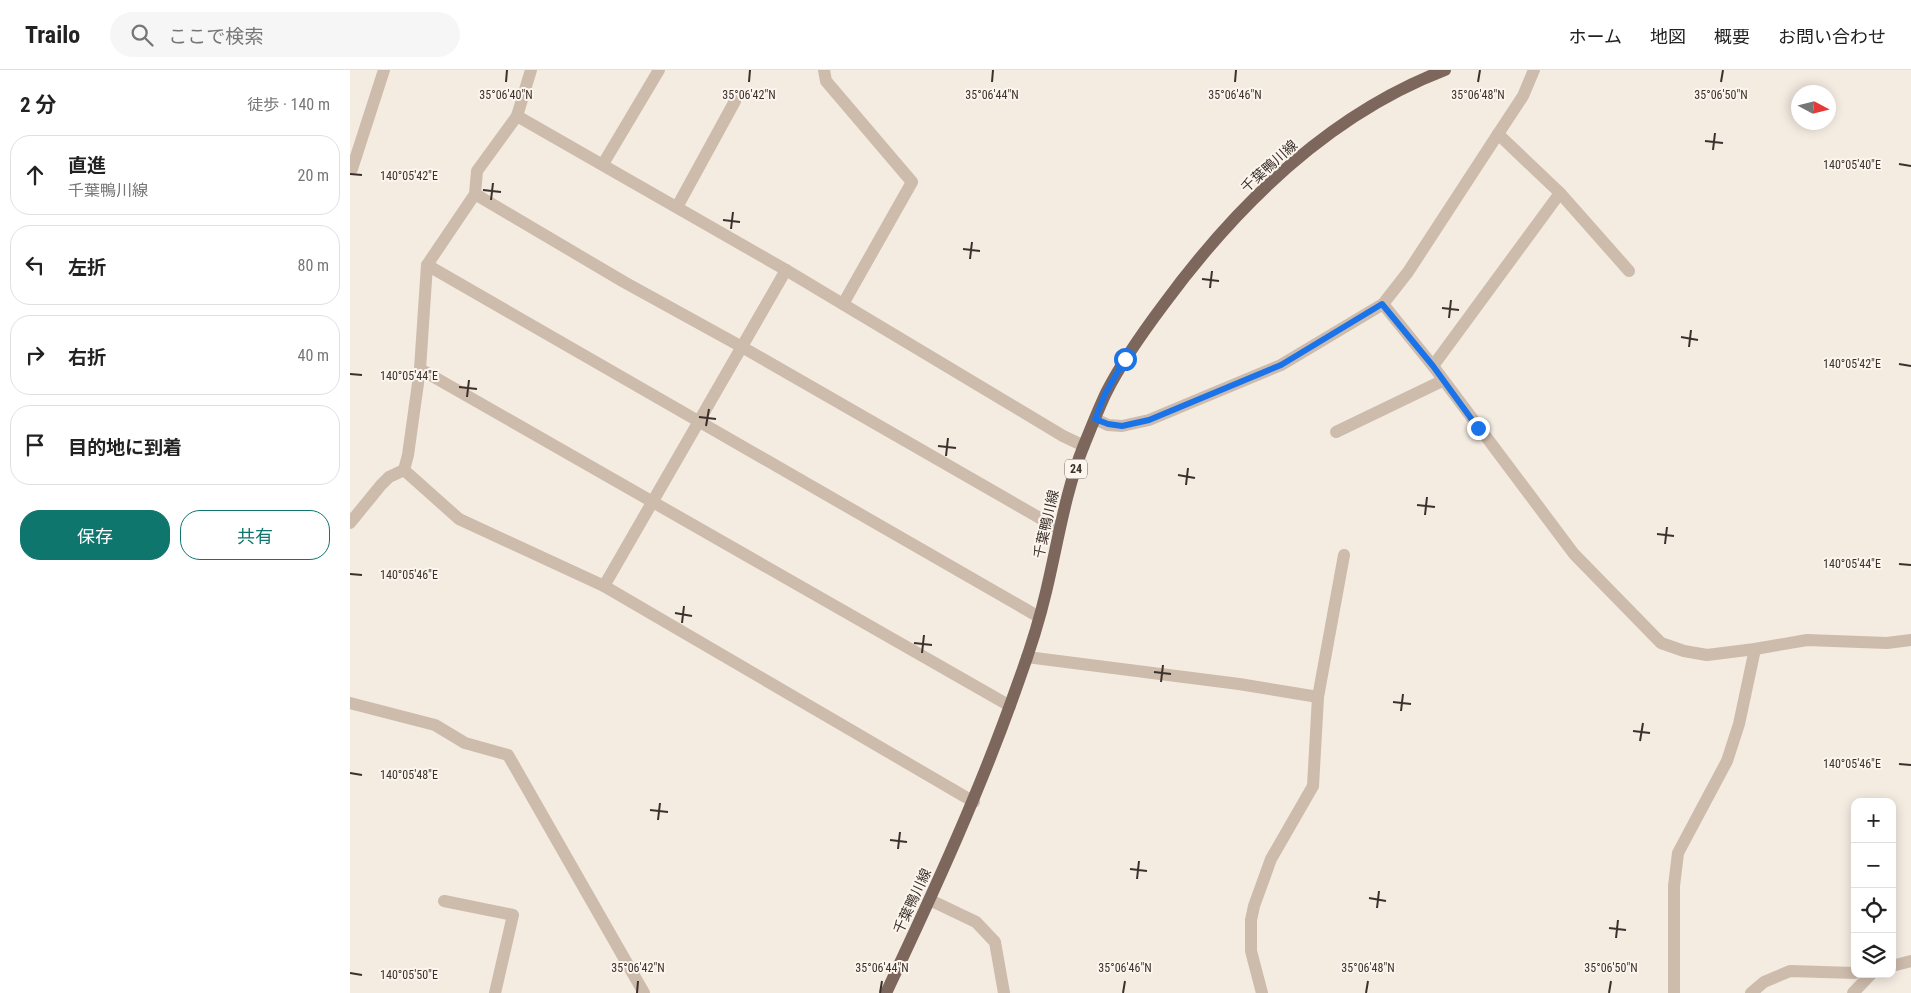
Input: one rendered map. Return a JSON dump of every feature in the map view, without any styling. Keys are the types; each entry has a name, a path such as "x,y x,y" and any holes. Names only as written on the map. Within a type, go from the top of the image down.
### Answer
{"main road":[{"name":"千葉鴨川線","path":"886,993 974,802 1027,657 1049,581 1067,498 1084,446 1105,394 1133,346 1175,289 1226,228 1265,187 1318,143 1368,109 1430,76 1446,70"}],"street":[{"path":"350,170 352,169 384,70"},
{"path":"404,470 408,455 420,369 428,265 475,194 478,171 517,116 531,70"},
{"path":"603,164 659,70"},
{"path":"824,70 826,81 912,182 843,304"},
{"path":"1095,419 1108,424 1122,426 1149,420 1281,365 1382,304 1408,272 1523,96 1534,70"},
{"path":"678,207 735,101"},
{"path":"517,116 678,207 1063,436 1084,446"},
{"path":"1498,134 1560,193 1630,271"},
{"path":"1433,366 1560,193"},
{"path":"475,194 624,282 742,346 1059,529"},
{"path":"428,265 1039,618"},
{"path":"604,586 786,270"},
{"path":"1382,304 1433,366 1442,381 1574,554 1661,643 1684,651 1707,655 1807,640 1887,644 1911,640"},
{"path":"420,369 1010,706"},
{"path":"1336,432 1442,381"},
{"path":"350,523 381,484 389,477 404,470"},
{"path":"404,470 459,519 604,586 974,802"},
{"path":"1262,993 1251,951 1251,920 1254,906 1271,859 1313,786 1318,697 1344,555"},
{"path":"1674,993 1674,886 1678,853 1727,760 1739,724 1755,649"},
{"path":"1027,657 1239,684 1318,697"},
{"path":"350,703 435,725 465,743 508,755 644,993"},
{"path":"930,900 976,922 995,942 1004,993"},
{"path":"444,901 513,915 495,993"},
{"path":"1896,965 1911,961"},
{"path":"1751,993 1764,982 1790,971 1851,973"},
{"path":"1853,993 1867,978"}],"route":[{"path":"1125,359 1105,394 1095,419 1108,424 1122,426 1149,420 1281,365 1382,304 1433,366 1442,381 1478,428"}]}
